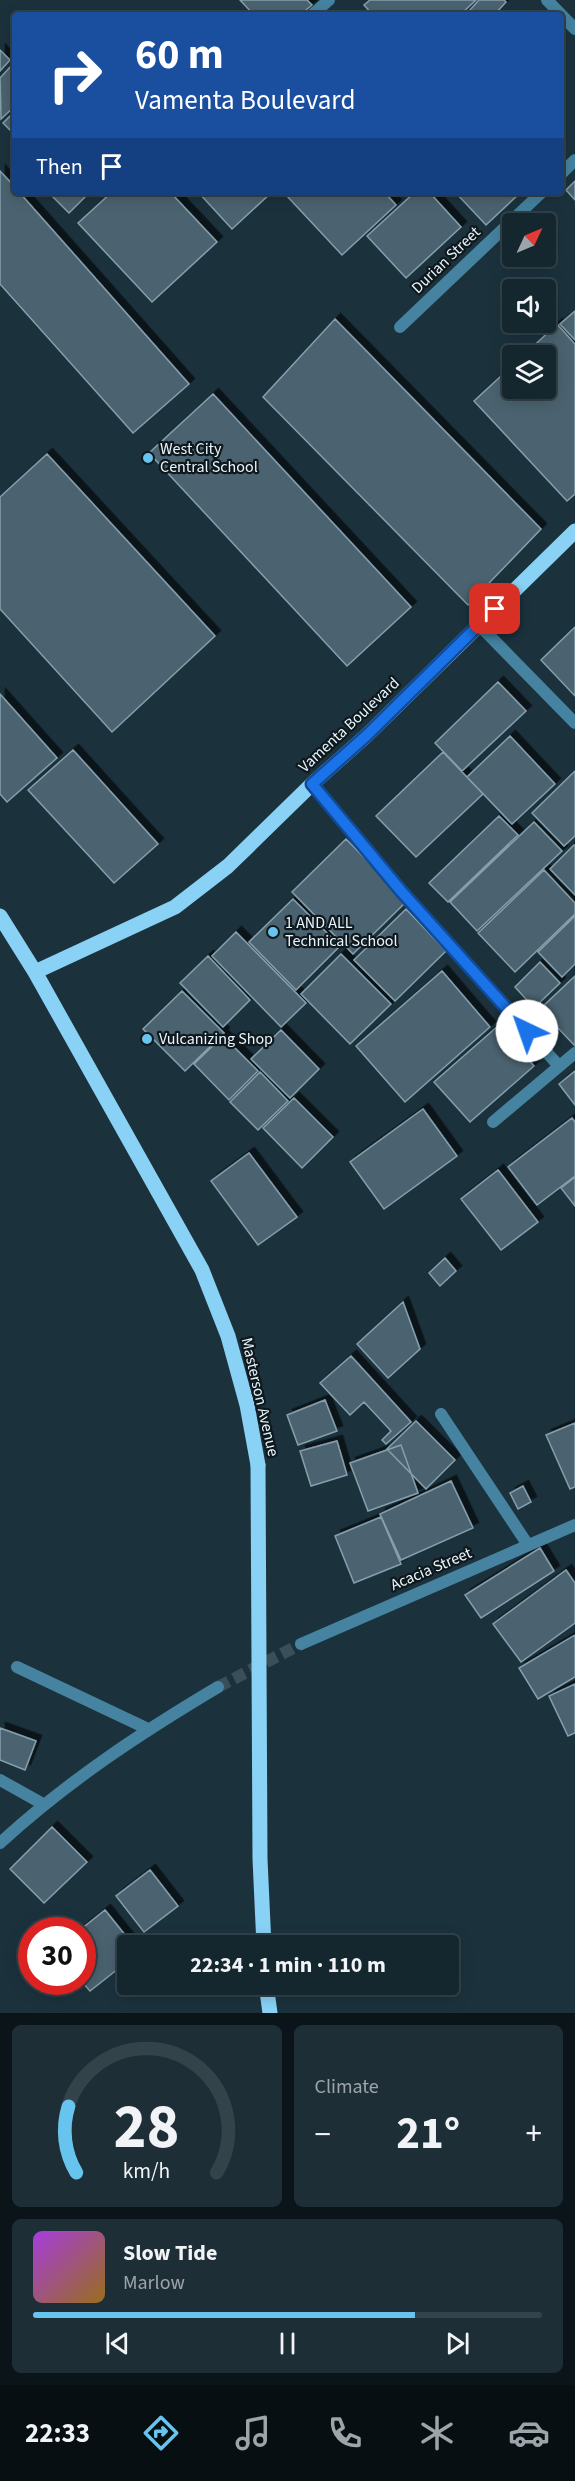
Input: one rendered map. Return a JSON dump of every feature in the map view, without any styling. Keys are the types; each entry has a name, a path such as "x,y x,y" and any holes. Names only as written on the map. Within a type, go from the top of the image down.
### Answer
{"main road":[{"name":"Vamenta Boulevard","path":"35,972 175,907 228,866 312,784 366,736 575,531"},
{"name":"Masterson Avenue","path":"0,916 35,972 202,1270 228,1336 247,1405 258,1466 260,1859 263,1935"},
{"path":"268,1995 270,2013"}],"street":[{"path":"315,12 329,0"},
{"path":"547,0 559,12"},
{"path":"564,18 575,29"},
{"path":"564,171 575,160"},
{"name":"Durian Street","path":"400,327 539,195"},
{"path":"479,625 575,723"},
{"path":"312,784 401,891 559,1066"},
{"path":"493,1122 575,1053"},
{"path":"441,1414 528,1545"},
{"name":"Acacia Street","path":"301,1644 574,1526"},
{"path":"17,1667 148,1729"},
{"path":"0,1843 43,1804 86,1771 148,1729 218,1688"},
{"path":"0,1780 43,1804"}],"building":[{"path":"240,0 307,0 312,5 304,12 251,12"},
{"path":"370,0 476,0 463,12 370,12 364,5"},
{"path":"479,0 504,0 506,2 497,12 469,11"},
{"path":"0,50 10,60 0,71"},
{"path":"12,67 12,109 1,119 0,78"},
{"path":"12,114 12,132 3,123"},
{"path":"0,171 12,184 12,195 22,195 189,384 133,433 0,284"},
{"path":"575,181 575,200 566,190"},
{"path":"51,195 87,195 69,213"},
{"path":"109,195 173,195 217,242 152,302 78,223"},
{"path":"201,195 269,195 232,229"},
{"path":"286,195 387,195 396,205 342,255"},
{"path":"412,195 432,195 461,227 406,278 367,236"},
{"path":"458,195 518,195 486,225"},
{"path":"575,311 575,340 560,324"},
{"path":"335,319 541,529 468,605 263,397"},
{"path":"556,325 575,344 575,494 567,501 474,401 502,375 502,399 556,399 556,345 535,345 547,333 556,333"},
{"path":"213,394 411,607 347,666 149,453"},
{"path":"47,454 215,636 112,732 0,609 0,497"},
{"path":"575,627 575,696 541,660"},
{"path":"498,682 526,711 462,771 435,743"},
{"path":"0,694 57,758 7,802 0,794"},
{"path":"510,736 555,784 512,824 467,777"},
{"path":"73,750 158,844 114,883 28,790"},
{"path":"443,752 483,794 416,857 376,816"},
{"path":"575,771 575,836 564,846 532,813"},
{"path":"499,816 518,835 448,902 429,883"},
{"path":"534,822 562,851 477,931 450,902"},
{"path":"346,839 407,901 353,954 292,892"},
{"path":"575,845 575,895 550,869"},
{"path":"544,870 575,903 575,914 515,972 478,933"},
{"path":"293,899 340,946 296,990 249,942"},
{"path":"406,909 446,951 395,1001 354,960"},
{"path":"575,916 575,964 562,977 538,952"},
{"path":"236,932 306,1003 281,1027 212,956"},
{"path":"341,954 391,1004 350,1044 301,994"},
{"path":"208,956 250,1000 223,1027 180,983"},
{"path":"540,962 560,983 534,1008 515,987"},
{"path":"442,971 490,1027 405,1102 356,1046"},
{"path":"575,976 575,1046 540,1009"},
{"path":"182,991 224,1033 185,1071 143,1029"},
{"path":"498,1026 534,1066 470,1122 434,1082"},
{"path":"281,1030 319,1069 290,1098 251,1059"},
{"path":"223,1036 258,1071 229,1100 194,1064"},
{"path":"575,1071 575,1105 559,1084"},
{"path":"260,1072 288,1101 258,1130 230,1102"},
{"path":"294,1098 333,1137 302,1168 263,1128"},
{"path":"423,1109 457,1156 384,1209 350,1162"},
{"path":"572,1118 575,1122 575,1176 537,1205 508,1167"},
{"path":"249,1153 297,1217 258,1245 211,1181"},
{"path":"498,1170 538,1222 501,1250 461,1199"},
{"path":"575,1177 575,1206 561,1188"},
{"path":"445,1258 456,1271 440,1286 429,1273"},
{"path":"403,1302 420,1349 388,1378 357,1344"},
{"path":"351,1356 411,1422 386,1444 382,1440 391,1431 364,1402 350,1415 320,1383"},
{"path":"325,1400 337,1431 298,1445 287,1415"},
{"path":"416,1421 455,1460 426,1489 387,1449"},
{"path":"575,1423 575,1487 570,1489 546,1435"},
{"path":"337,1441 347,1475 311,1486 300,1451"},
{"path":"401,1445 418,1493 368,1511 350,1463"},
{"path":"451,1481 473,1528 401,1560 380,1514"},
{"path":"523,1486 531,1502 518,1509 510,1493"},
{"path":"381,1517 401,1564 354,1583 335,1536"},
{"path":"540,1548 554,1571 481,1618 465,1595"},
{"path":"566,1570 575,1583 575,1623 521,1662 493,1624"},
{"path":"575,1635 575,1677 538,1699 519,1668"},
{"path":"575,1684 575,1733 568,1736 549,1696"},
{"path":"0,1728 36,1741 25,1770 0,1760"},
{"path":"52,1827 87,1862 44,1903 10,1869"},
{"path":"150,1870 178,1906 144,1932 116,1896"},
{"path":"105,1910 125,1935 117,1935 117,1970 96,1986 96,1917"}],"tunnel":[{"path":"218,1687 301,1644"}],"place":[{"name":"West City Central School","path":"148,458"},
{"name":"1 AND ALL Technical School","path":"273,932"},
{"name":"Vulcanizing Shop","path":"147,1039"}],"route":[{"path":"495,609 366,736 312,784 401,891 527,1031"}]}
